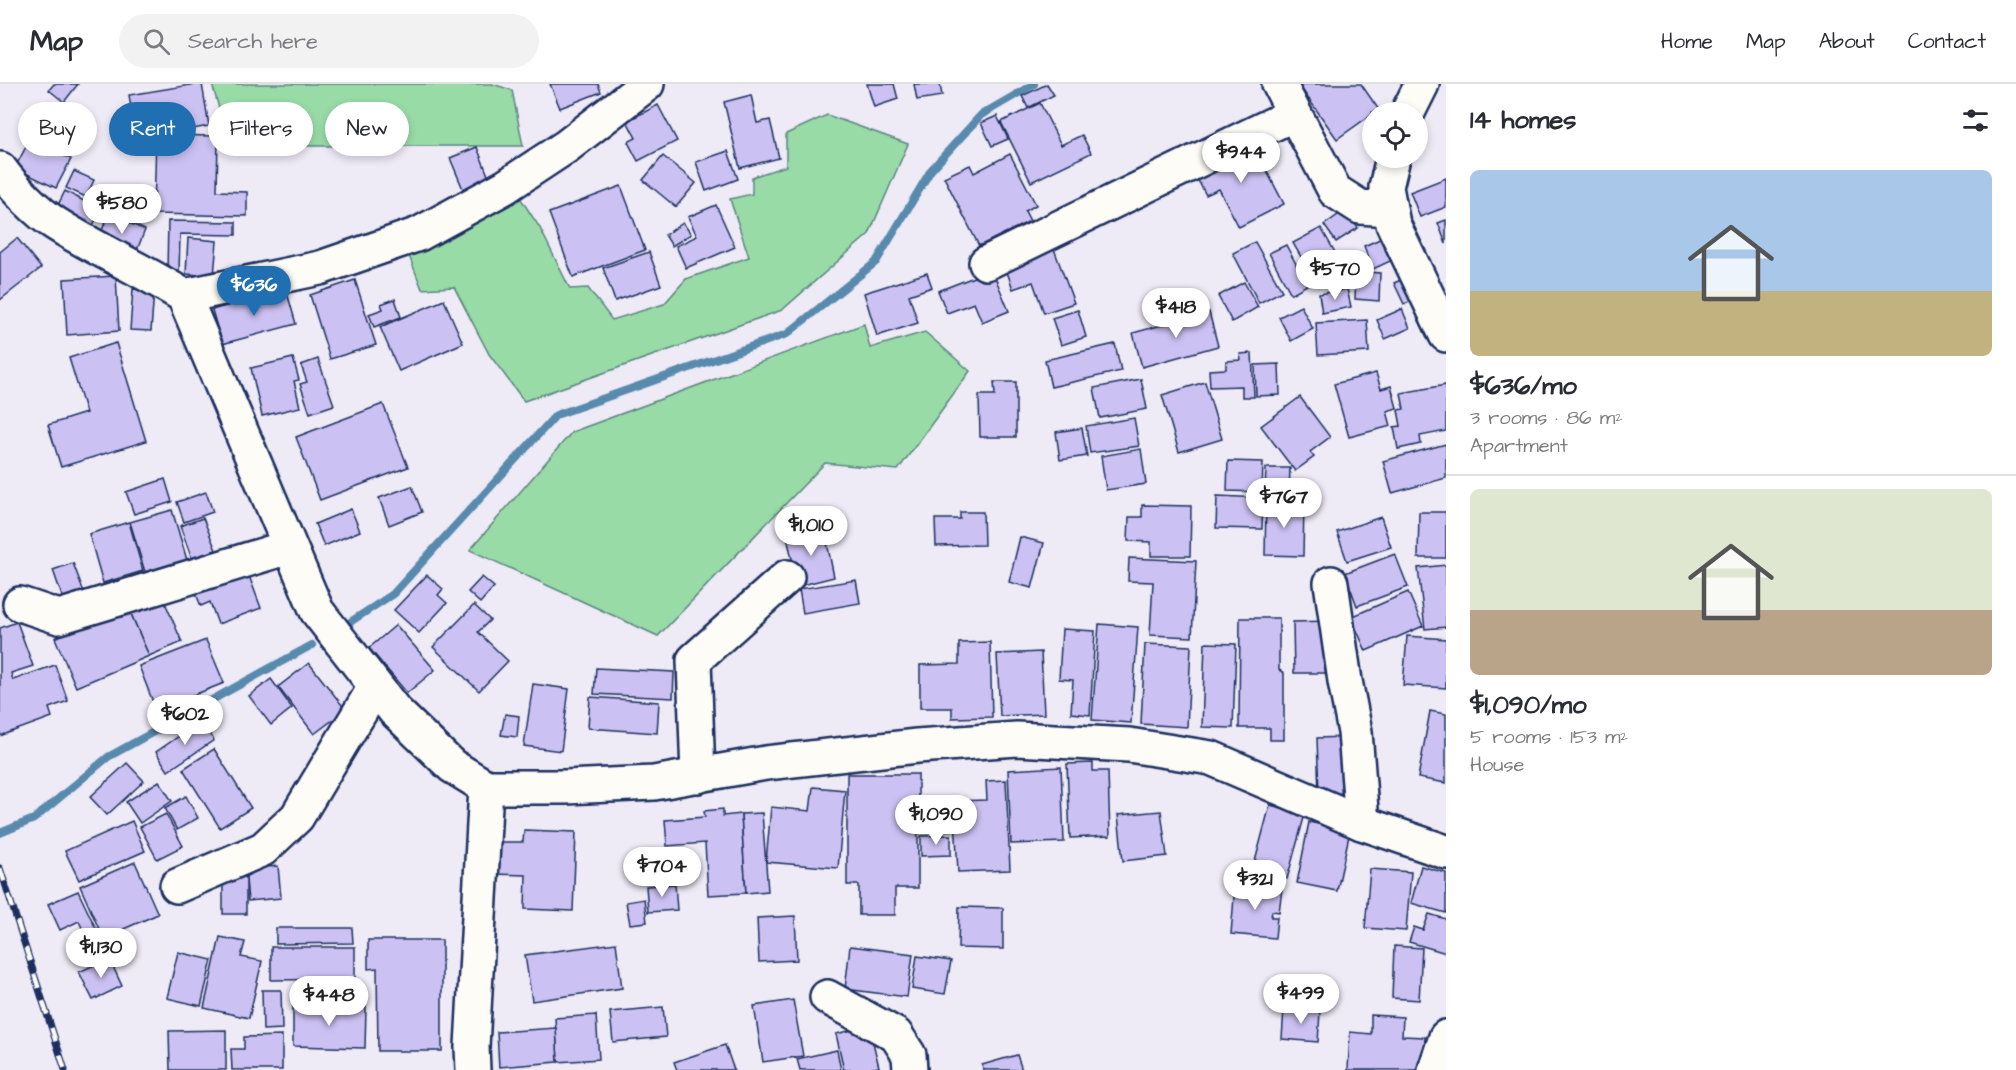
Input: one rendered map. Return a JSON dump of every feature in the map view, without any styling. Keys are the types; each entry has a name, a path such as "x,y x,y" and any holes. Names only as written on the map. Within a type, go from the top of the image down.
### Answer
{"street":[{"path":"184,296 320,268 419,234 506,187 567,146 647,84"},
{"path":"1279,84 1335,191 1360,207 1390,209"},
{"path":"1413,102 1422,84"},
{"path":"986,263 1294,114"},
{"path":"1391,168 1386,187 1393,224 1446,335"},
{"path":"3,178 54,223 184,296 317,611 395,711 452,766 486,787 643,784 766,763 917,746 1017,739 1129,745 1211,758 1362,823 1446,852"},
{"path":"20,604 59,617 289,547"},
{"path":"698,776 694,660 787,577"},
{"path":"1330,583 1355,732 1362,823"},
{"path":"177,886 263,849 297,817 375,687"},
{"path":"473,1070 472,1047 486,787"},
{"path":"826,997 896,1035 909,1055 910,1070"},
{"path":"1435,1070 1446,1037"}],"green space":[{"path":"212,84 492,84 512,90 523,146 409,146 409,102 325,102 325,146 313,146 313,102 217,102"},
{"path":"827,115 908,144 869,234 782,310 524,401 489,354 454,287 422,289 408,253 519,196 540,228 570,289 588,288 612,320 664,304 686,279 749,257 730,199 752,194 752,177 786,166 786,134"},
{"path":"864,324 870,348 925,332 970,371 898,470 825,463 658,636 470,550 572,432"}],"building":[{"path":"54,84 78,84 64,102 49,90"},
{"path":"202,84 208,126 196,128 196,102 130,102 129,95"},
{"path":"550,84 598,84 601,92 560,108"},
{"path":"867,84 894,84 898,99 874,107"},
{"path":"914,84 940,84 942,96 917,100"},
{"path":"1047,84 1054,95 1028,108 1022,96"},
{"path":"1298,84 1361,84 1373,102 1362,102 1362,121 1337,139"},
{"path":"751,95 757,123 770,120 779,158 740,168 724,102"},
{"path":"1040,103 1061,145 1082,135 1091,153 1031,182 1001,122"},
{"path":"658,105 677,141 638,161 628,142 636,138 627,121"},
{"path":"997,116 1008,139 992,146 981,123"},
{"path":"196,136 208,136 208,156 218,156 217,191 247,192 247,216 154,214 155,156 196,156"},
{"path":"1251,141 1284,204 1239,227 1219,189 1206,195 1193,171"},
{"path":"477,147 489,178 463,189 450,158"},
{"path":"728,151 738,179 706,191 696,162"},
{"path":"1010,154 1036,205 1025,211 1030,221 979,246 944,177 970,165 974,173"},
{"path":"21,156 65,156 71,159 56,188 15,168"},
{"path":"663,156 696,183 676,207 643,180"},
{"path":"74,171 94,180 86,197 66,188"},
{"path":"1446,178 1446,207 1420,217 1410,192"},
{"path":"621,186 645,250 573,277 549,213"},
{"path":"65,191 101,210 92,227 56,209"},
{"path":"716,205 735,247 686,268 676,246 697,236 688,217"},
{"path":"1345,210 1358,228 1336,242 1324,225"},
{"path":"109,214 145,230 135,255 98,239"},
{"path":"1446,220 1446,244 1438,223"},
{"path":"168,221 236,222 236,235 180,234 179,272 167,272"},
{"path":"683,223 691,234 672,246 665,235"},
{"path":"1321,228 1340,261 1312,276 1293,243"},
{"path":"1389,235 1399,257 1373,269 1364,246"},
{"path":"17,238 41,268 0,300 0,252"},
{"path":"188,238 217,241 214,276 186,274"},
{"path":"1255,242 1282,291 1259,303 1233,253"},
{"path":"1286,245 1307,285 1291,294 1269,253"},
{"path":"1054,249 1074,303 1044,313 1033,282 1013,289 1005,266"},
{"path":"649,252 661,285 615,301 603,268"},
{"path":"992,270 1009,311 982,322 974,303 947,313 938,291"},
{"path":"1356,271 1380,273 1379,301 1355,299"},
{"path":"927,273 932,287 909,295 918,323 877,336 864,293"},
{"path":"116,276 119,331 67,335 64,279"},
{"path":"1408,277 1418,299 1404,304 1394,283"},
{"path":"355,280 376,345 330,359 310,295"},
{"path":"1244,282 1258,307 1232,322 1218,296"},
{"path":"133,289 154,291 151,331 130,330"},
{"path":"286,289 296,324 222,344 212,310"},
{"path":"1347,289 1351,307 1322,313 1319,294"},
{"path":"395,299 401,317 374,327 369,314 383,309 381,304"},
{"path":"444,300 463,343 399,371 380,327"},
{"path":"1301,306 1313,329 1291,341 1279,317"},
{"path":"1402,309 1410,328 1385,339 1377,320"},
{"path":"1078,310 1086,337 1061,345 1052,318"},
{"path":"1209,312 1218,346 1142,367 1133,333"},
{"path":"1367,320 1369,352 1318,355 1316,323"},
{"path":"116,343 146,441 61,467 48,425 86,413 69,358"},
{"path":"1115,344 1121,371 1051,387 1045,360"},
{"path":"1252,353 1254,397 1242,397 1242,386 1210,387 1209,370 1226,369 1226,361 1241,360 1240,354"},
{"path":"293,358 299,380 294,381 300,407 262,416 251,368"},
{"path":"318,359 334,405 310,413 300,384 307,382 301,365"},
{"path":"1279,364 1280,395 1256,396 1255,365"},
{"path":"1376,373 1381,389 1391,386 1397,408 1387,411 1391,426 1349,437 1334,384"},
{"path":"1141,379 1147,409 1100,418 1094,388"},
{"path":"994,382 1016,382 1016,437 980,437 979,395 995,395"},
{"path":"1205,382 1222,439 1179,452 1162,395"},
{"path":"1446,385 1446,431 1420,436 1421,444 1398,449 1394,427 1401,426 1398,410 1404,409 1401,393"},
{"path":"1300,397 1330,437 1310,452 1314,457 1295,471 1261,426"},
{"path":"383,404 408,467 320,500 296,437"},
{"path":"1134,418 1139,446 1090,453 1086,426"},
{"path":"1082,428 1087,456 1060,460 1056,432"},
{"path":"1446,444 1446,478 1392,493 1383,461"},
{"path":"1141,449 1146,484 1106,490 1101,456"},
{"path":"1228,461 1263,462 1262,492 1227,491"},
{"path":"1266,468 1290,468 1289,494 1265,493"},
{"path":"165,479 172,502 134,514 126,492"},
{"path":"412,486 422,512 389,525 379,498"},
{"path":"206,492 213,512 184,522 177,502"},
{"path":"1217,496 1263,498 1262,529 1216,528"},
{"path":"1266,502 1304,503 1303,556 1265,555"},
{"path":"1142,505 1191,506 1190,556 1151,556 1151,542 1128,541 1129,517 1142,517"},
{"path":"351,509 360,531 324,546 315,524"},
{"path":"172,510 187,560 145,572 130,522"},
{"path":"960,512 983,512 984,545 936,546 935,519 960,519"},
{"path":"1419,512 1446,512 1446,558 1418,558"},
{"path":"1381,517 1391,547 1347,561 1337,532"},
{"path":"203,518 216,550 192,559 180,526"},
{"path":"129,522 143,571 103,583 89,534"},
{"path":"824,528 834,577 798,586 787,537"},
{"path":"1020,537 1044,543 1032,588 1009,582"},
{"path":"1395,554 1408,587 1357,606 1345,573"},
{"path":"1129,558 1196,561 1192,637 1150,635 1153,582 1128,581"},
{"path":"73,563 85,595 64,602 53,570"},
{"path":"245,565 261,608 218,624 210,602 201,606 192,584"},
{"path":"1446,565 1446,627 1425,629 1418,568"},
{"path":"427,575 443,589 438,595 447,603 419,633 394,610"},
{"path":"482,577 494,587 480,603 468,592"},
{"path":"856,580 860,603 803,613 799,589"},
{"path":"1408,592 1423,626 1366,651 1351,617"},
{"path":"161,593 182,642 149,656 128,607"},
{"path":"474,605 490,620 478,632 508,661 479,691 433,647"},
{"path":"128,607 149,656 76,687 55,638"},
{"path":"1240,618 1279,618 1279,670 1284,673 1284,740 1270,740 1270,728 1239,728"},
{"path":"1329,621 1330,673 1294,673 1293,622"},
{"path":"17,622 33,666 11,673 13,680 55,665 68,701 49,708 52,717 0,736 0,628"},
{"path":"1099,624 1138,627 1131,723 1092,720"},
{"path":"396,625 435,670 407,693 369,648"},
{"path":"1062,629 1095,631 1090,715 1071,713 1073,680 1059,679"},
{"path":"1407,636 1446,639 1446,688 1403,685"},
{"path":"206,640 224,683 156,710 139,666"},
{"path":"990,642 992,717 952,718 952,708 920,708 920,665 959,664 959,643"},
{"path":"1205,643 1236,644 1233,728 1202,727"},
{"path":"1145,644 1191,646 1187,727 1141,724"},
{"path":"1041,652 1044,714 1000,716 997,654"},
{"path":"309,663 346,710 314,734 278,687"},
{"path":"596,668 674,672 673,698 594,694"},
{"path":"271,679 292,708 271,725 249,696"},
{"path":"533,684 569,689 561,751 524,746"},
{"path":"590,697 659,702 657,733 588,728"},
{"path":"1430,711 1446,714 1446,783 1418,778"},
{"path":"505,714 519,716 517,737 501,735"},
{"path":"201,721 214,740 168,771 156,752"},
{"path":"1345,737 1347,793 1319,794 1317,738"},
{"path":"214,749 251,808 220,828 183,769"},
{"path":"127,763 144,781 107,815 90,797"},
{"path":"1093,763 1093,771 1108,771 1110,836 1070,838 1067,764"},
{"path":"1061,767 1064,842 1011,844 1008,770"},
{"path":"847,774 918,774 918,888 895,888 895,915 859,915 859,885 847,885"},
{"path":"1006,780 1010,870 958,872 954,801 987,800 986,781"},
{"path":"159,781 172,801 140,823 126,802"},
{"path":"813,787 845,790 838,868 766,862 771,807 810,811"},
{"path":"186,796 198,818 177,830 165,808"},
{"path":"921,803 952,803 952,830 922,831"},
{"path":"1270,805 1305,814 1287,879 1253,869"},
{"path":"723,809 723,816 741,814 746,893 708,895 705,843 667,846 665,820 705,817 704,811"},
{"path":"1161,811 1167,856 1123,861 1118,815"},
{"path":"762,813 768,891 746,893 741,814"},
{"path":"166,814 183,846 157,859 140,827"},
{"path":"132,821 145,851 79,880 65,851"},
{"path":"1309,822 1350,831 1337,891 1297,883"},
{"path":"524,830 576,832 573,911 525,909 526,875 494,874 494,842 523,842"},
{"path":"951,835 951,855 921,856 921,836"},
{"path":"135,862 158,914 103,938 80,886"},
{"path":"278,866 281,898 248,901 245,869"},
{"path":"1421,866 1446,873 1446,913 1411,903"},
{"path":"1370,869 1411,872 1406,931 1365,928"},
{"path":"223,877 246,877 246,914 223,914"},
{"path":"675,884 677,910 648,912 646,886"},
{"path":"1235,885 1282,889 1279,912 1272,911 1271,917 1277,917 1275,938 1231,934"},
{"path":"78,891 100,937 88,942 79,921 60,930 48,904"},
{"path":"644,899 647,922 630,924 626,902"},
{"path":"959,907 1003,908 1003,949 958,948"},
{"path":"1429,914 1446,919 1446,953 1409,942 1414,927 1423,930"},
{"path":"795,916 797,960 759,962 757,918"},
{"path":"276,928 352,928 353,943 276,944"},
{"path":"220,937 245,942 241,957 262,961 249,1018 204,1008"},
{"path":"368,940 442,940 442,1051 378,1051 377,968 368,969"},
{"path":"616,943 622,988 532,1001 525,955"},
{"path":"850,946 913,954 907,997 845,989"},
{"path":"1394,946 1422,948 1419,1000 1392,998"},
{"path":"271,947 355,947 355,979 271,980"},
{"path":"178,952 212,960 201,1006 167,998"},
{"path":"917,956 951,961 945,994 912,989"},
{"path":"109,958 122,986 93,1000 79,972"},
{"path":"262,990 281,990 282,1029 263,1030"},
{"path":"793,1000 803,1056 763,1062 754,1006"},
{"path":"293,1006 366,1007 365,1048 293,1046"},
{"path":"663,1007 666,1037 613,1042 610,1012"},
{"path":"1284,1008 1320,1012 1318,1042 1282,1039"},
{"path":"596,1015 599,1059 558,1062 555,1018"},
{"path":"1371,1015 1403,1017 1402,1036 1425,1037 1423,1070 1348,1070 1350,1032 1371,1034"},
{"path":"869,1026 879,1067 844,1070 836,1034"},
{"path":"556,1028 558,1062 499,1067 497,1032"},
{"path":"226,1030 226,1070 170,1070 169,1031"},
{"path":"282,1036 282,1070 232,1070 231,1049 244,1049 244,1037"},
{"path":"725,1045 734,1070 677,1070 674,1062"},
{"path":"837,1050 841,1070 800,1070 797,1059"},
{"path":"1017,1055 1022,1070 984,1070 982,1065"}],"waterway":[{"path":"344,626 393,594 556,415 787,334 876,262 931,170 981,115 1034,84"},
{"path":"0,833 34,819 108,757 312,645"}],"railway":[{"path":"0,868 65,1070"}]}
